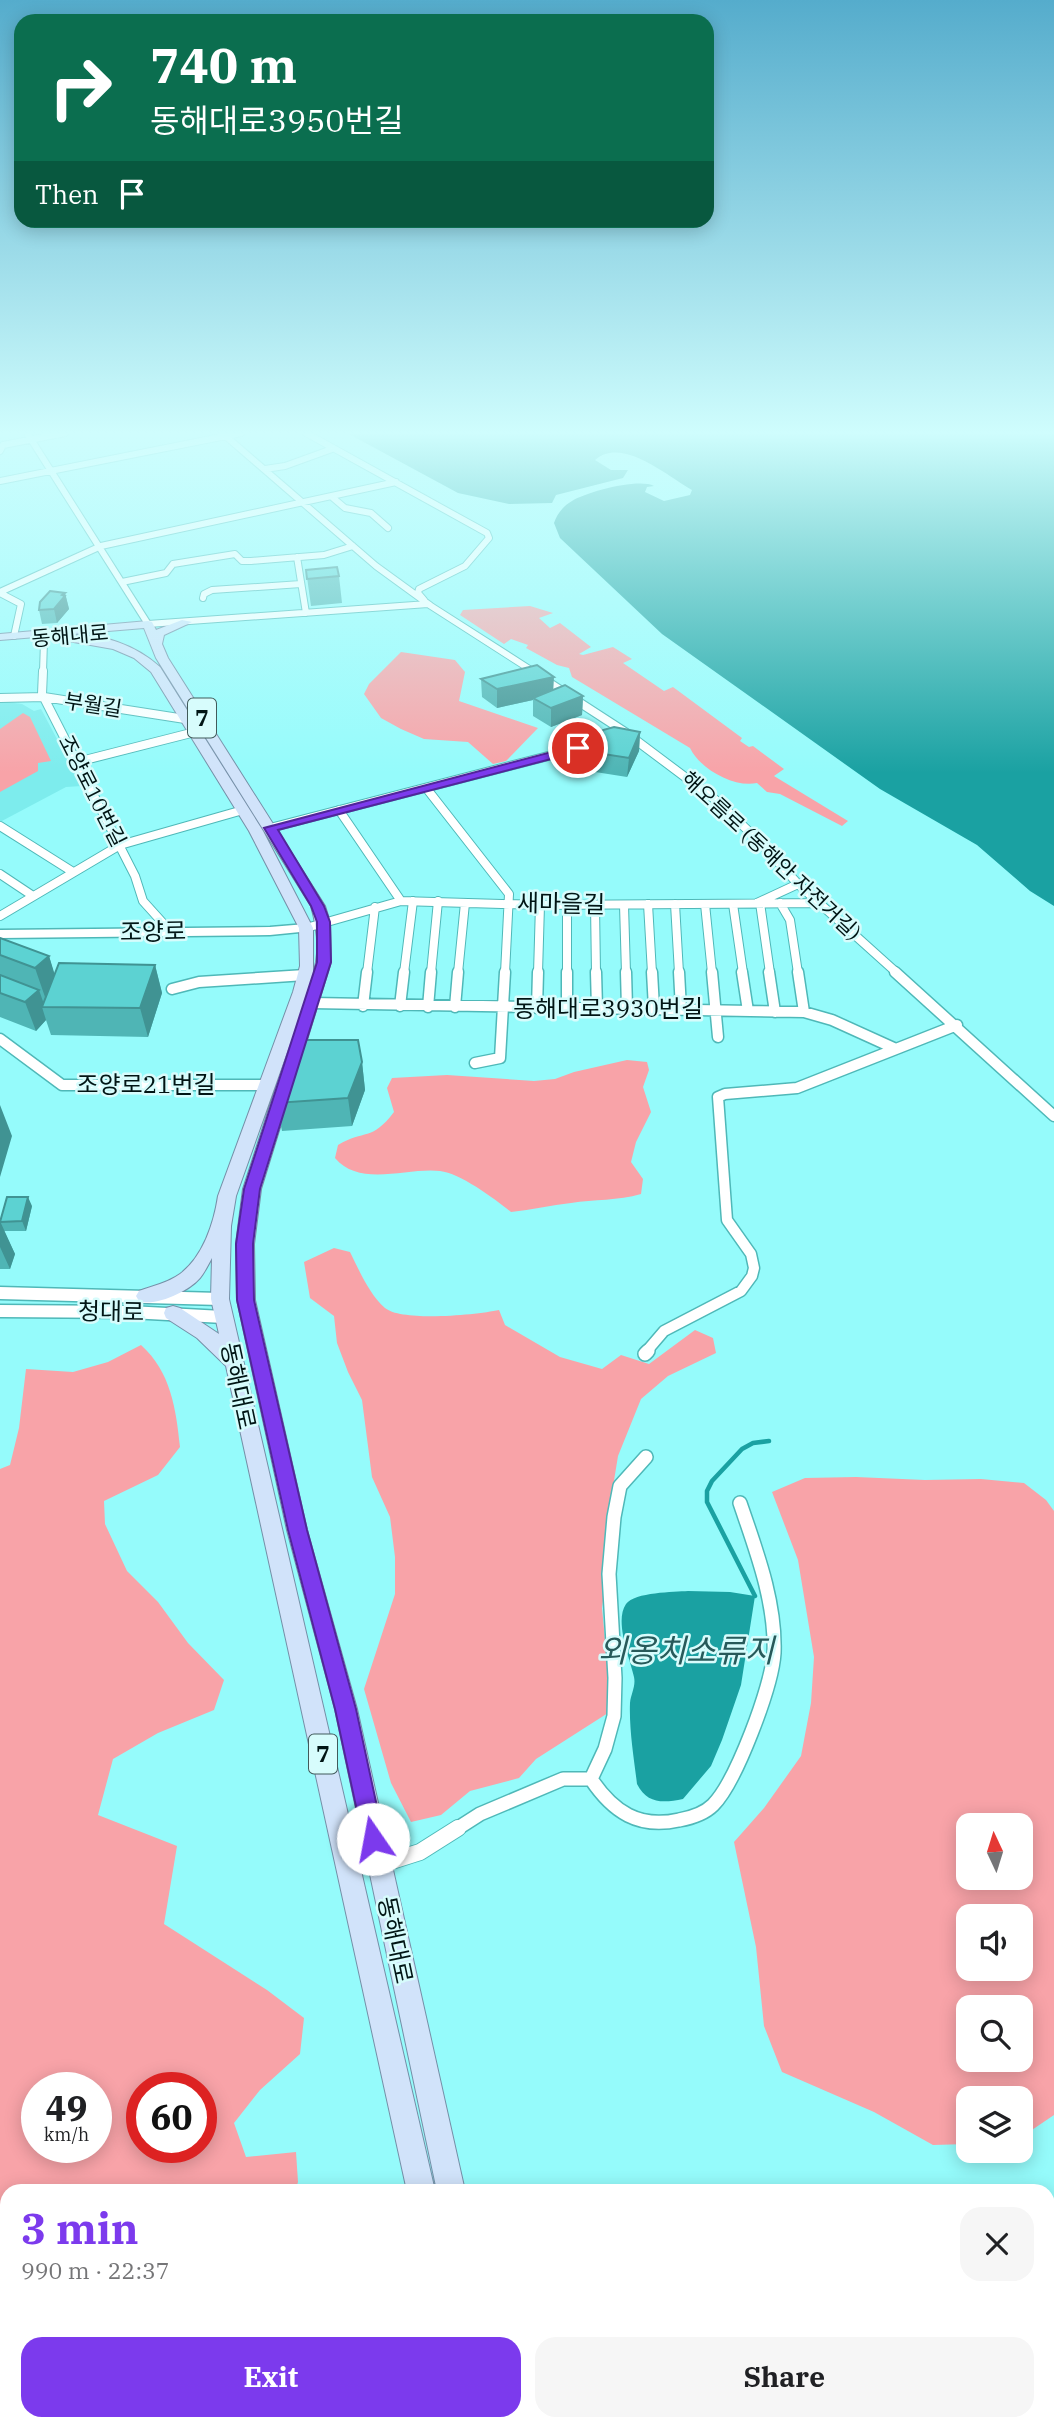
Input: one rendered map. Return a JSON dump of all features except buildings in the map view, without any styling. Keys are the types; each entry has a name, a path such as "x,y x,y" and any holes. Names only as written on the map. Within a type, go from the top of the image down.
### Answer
{"main road":[{"name":"동해대로","path":"0,637 143,622"},
{"name":"동해대로","path":"0,644 143,622"},
{"name":"동해대로","path":"143,622 250,808 306,928 305,975 229,1188 222,1226 221,1308 306,1672 349,1876 419,2184"},
{"name":"동해대로","path":"143,622 156,670"},
{"path":"156,645 159,633 181,622"},
{"name":"동해대로","path":"0,644 99,641 144,657 156,670 185,719 250,808 270,828 318,906 323,922 324,962 252,1189 244,1244 247,1309 298,1530 346,1709 449,2184"},
{"path":"145,1296 168,1290 194,1275 222,1226"},
{"path":"221,1308 247,1309"},
{"path":"173,1313 209,1335 233,1365"}],"street":[{"path":"0,592 98,546"},
{"path":"102,546 143,622"},
{"path":"122,582 166,573 173,564 226,554 235,554 243,561 324,555 352,546"},
{"name":"해오름로 (동해안 자전거길)","path":"354,546 428,604 629,735 713,795 770,849 797,884 957,1025 1054,1116"},
{"path":"428,604 418,593 419,589 472,560 483,546"},
{"path":"297,557 306,613"},
{"path":"203,598 204,594 212,590 301,584"},
{"path":"0,592 21,604 14,636"},
{"path":"143,622 181,622 428,604"},
{"path":"143,622 181,622"},
{"name":"조양로10번길","path":"44,641 40,688 135,876 143,901 171,932"},
{"name":"부월길","path":"0,698 44,697 185,719"},
{"path":"78,762 195,732"},
{"path":"615,738 629,735"},
{"path":"270,828 588,746"},
{"path":"428,789 509,894 500,1058 475,1063"},
{"path":"0,916 120,845 250,808"},
{"path":"340,810 401,901"},
{"path":"0,826 73,872"},
{"path":"0,874 33,896"},
{"path":"775,1012 758,903 765,897 797,884"},
{"name":"새마을길","path":"306,928 401,901 540,905 819,903"},
{"path":"400,1006 413,901"},
{"path":"428,1007 438,901"},
{"path":"455,1007 465,902"},
{"path":"780,903 790,919 804,1013"},
{"path":"648,904 654,1008"},
{"path":"675,904 681,1009"},
{"path":"705,904 718,1037"},
{"path":"733,904 748,1011"},
{"path":"537,1008 540,905"},
{"path":"567,905 567,1007"},
{"path":"595,905 597,1008"},
{"path":"624,905 628,1008"},
{"path":"363,1006 375,907"},
{"name":"조양로","path":"0,934 306,928"},
{"path":"172,989 199,982 305,975"},
{"name":"동해대로3930번길","path":"312,1003 804,1013 832,1020 896,1049"},
{"path":"645,1354 664,1331 741,1291 752,1276 754,1268 751,1254 727,1220 719,1097 725,1094 797,1088 957,1025"},
{"name":"조양로21번길","path":"0,1039 62,1085 265,1085"},
{"name":"청대로","path":"0,1293 145,1296 221,1308"},
{"path":"29,1311 32,1293"},
{"name":"청대로","path":"0,1311 173,1313 221,1308"},
{"path":"591,1779 605,1749 614,1716 615,1678 609,1574 614,1517 620,1486 646,1457"},
{"path":"591,1779 599,1793 629,1819 644,1824 668,1823 690,1817 714,1805 742,1754 763,1702 775,1656 762,1566 740,1503"},
{"path":"379,1865 420,1852 480,1814 563,1779 591,1779"}],"shaded area":[{"path":"530,606 553,613 539,618 550,628 560,623 591,647 579,654 613,647 632,659 623,663 664,691 673,687 742,738 740,741 749,747 753,746 784,769 774,776 848,821 842,826 780,794 767,792 757,783 728,780 701,763 690,748 572,677 569,668 557,665 526,648 528,645 511,639 504,644 460,615 463,610"},
{"path":"401,652 455,660 465,672 459,701 538,728 506,761 493,764 468,742 424,739 381,718 364,694 369,684"},
{"path":"0,701 22,704 34,711 41,709 82,786 66,787 0,822"},
{"path":"23,713 30,717 51,761 38,763 38,771 0,792 0,729"},
{"path":"627,1060 647,1062 649,1070 643,1087 651,1112 636,1142 631,1162 643,1179 641,1194 511,1212 477,1187 448,1173 427,1171 371,1174 345,1167 335,1158 338,1145 379,1128 394,1112 387,1088 392,1078 447,1075 534,1081 555,1079"},
{"path":"334,1248 350,1252 374,1296 385,1308 394,1312 440,1316 499,1310 505,1325 560,1357 602,1369 621,1355 649,1364 695,1330 713,1338 716,1353 668,1376 641,1399 618,1456 606,1530 606,1580 602,1608 608,1713 536,1759 519,1778 470,1791 441,1815 411,1822 391,1783 364,1689 395,1594 395,1557 390,1517 372,1477 362,1400 337,1343 334,1316 310,1298 304,1262"},
{"path":"141,1345 159,1367 170,1392 180,1447 158,1475 104,1501 105,1524 127,1571 158,1602 188,1643 224,1680 214,1710 158,1733 113,1759 98,1815 177,1846 164,1924 267,1990 304,2018 300,2054 260,2090 234,2123 246,2157 296,2152 297,2184 0,2184 0,1469 10,1465 19,1428 26,1369 73,1372 108,1362"},
{"path":"805,1478 981,1479 1024,1483 1046,1500 1054,1511 1054,2115 1033,2129 1033,2086 956,2086 956,2144 933,2145 874,2112 782,2072 764,2026 756,1947 734,1842 764,1808 801,1756 811,1703 814,1657 798,1560 772,1492"}],"water":[{"path":"569,546 1054,546 1054,906 1030,891 977,845 880,789 662,634"},
{"name":"외옹치소류지","path":"688,1591 730,1592 755,1596 741,1685 711,1766 683,1799 656,1800 641,1791 637,1784 630,1713 634,1680 622,1630 623,1611 626,1604 638,1597"}],"waterway":[{"path":"755,1596 707,1502 707,1491 712,1481 742,1449 753,1443 769,1441"}],"route":[{"path":"373,1839 346,1709 298,1530 246,1300 244,1244 252,1189 324,962 323,922 318,906 270,828 578,748"}]}
